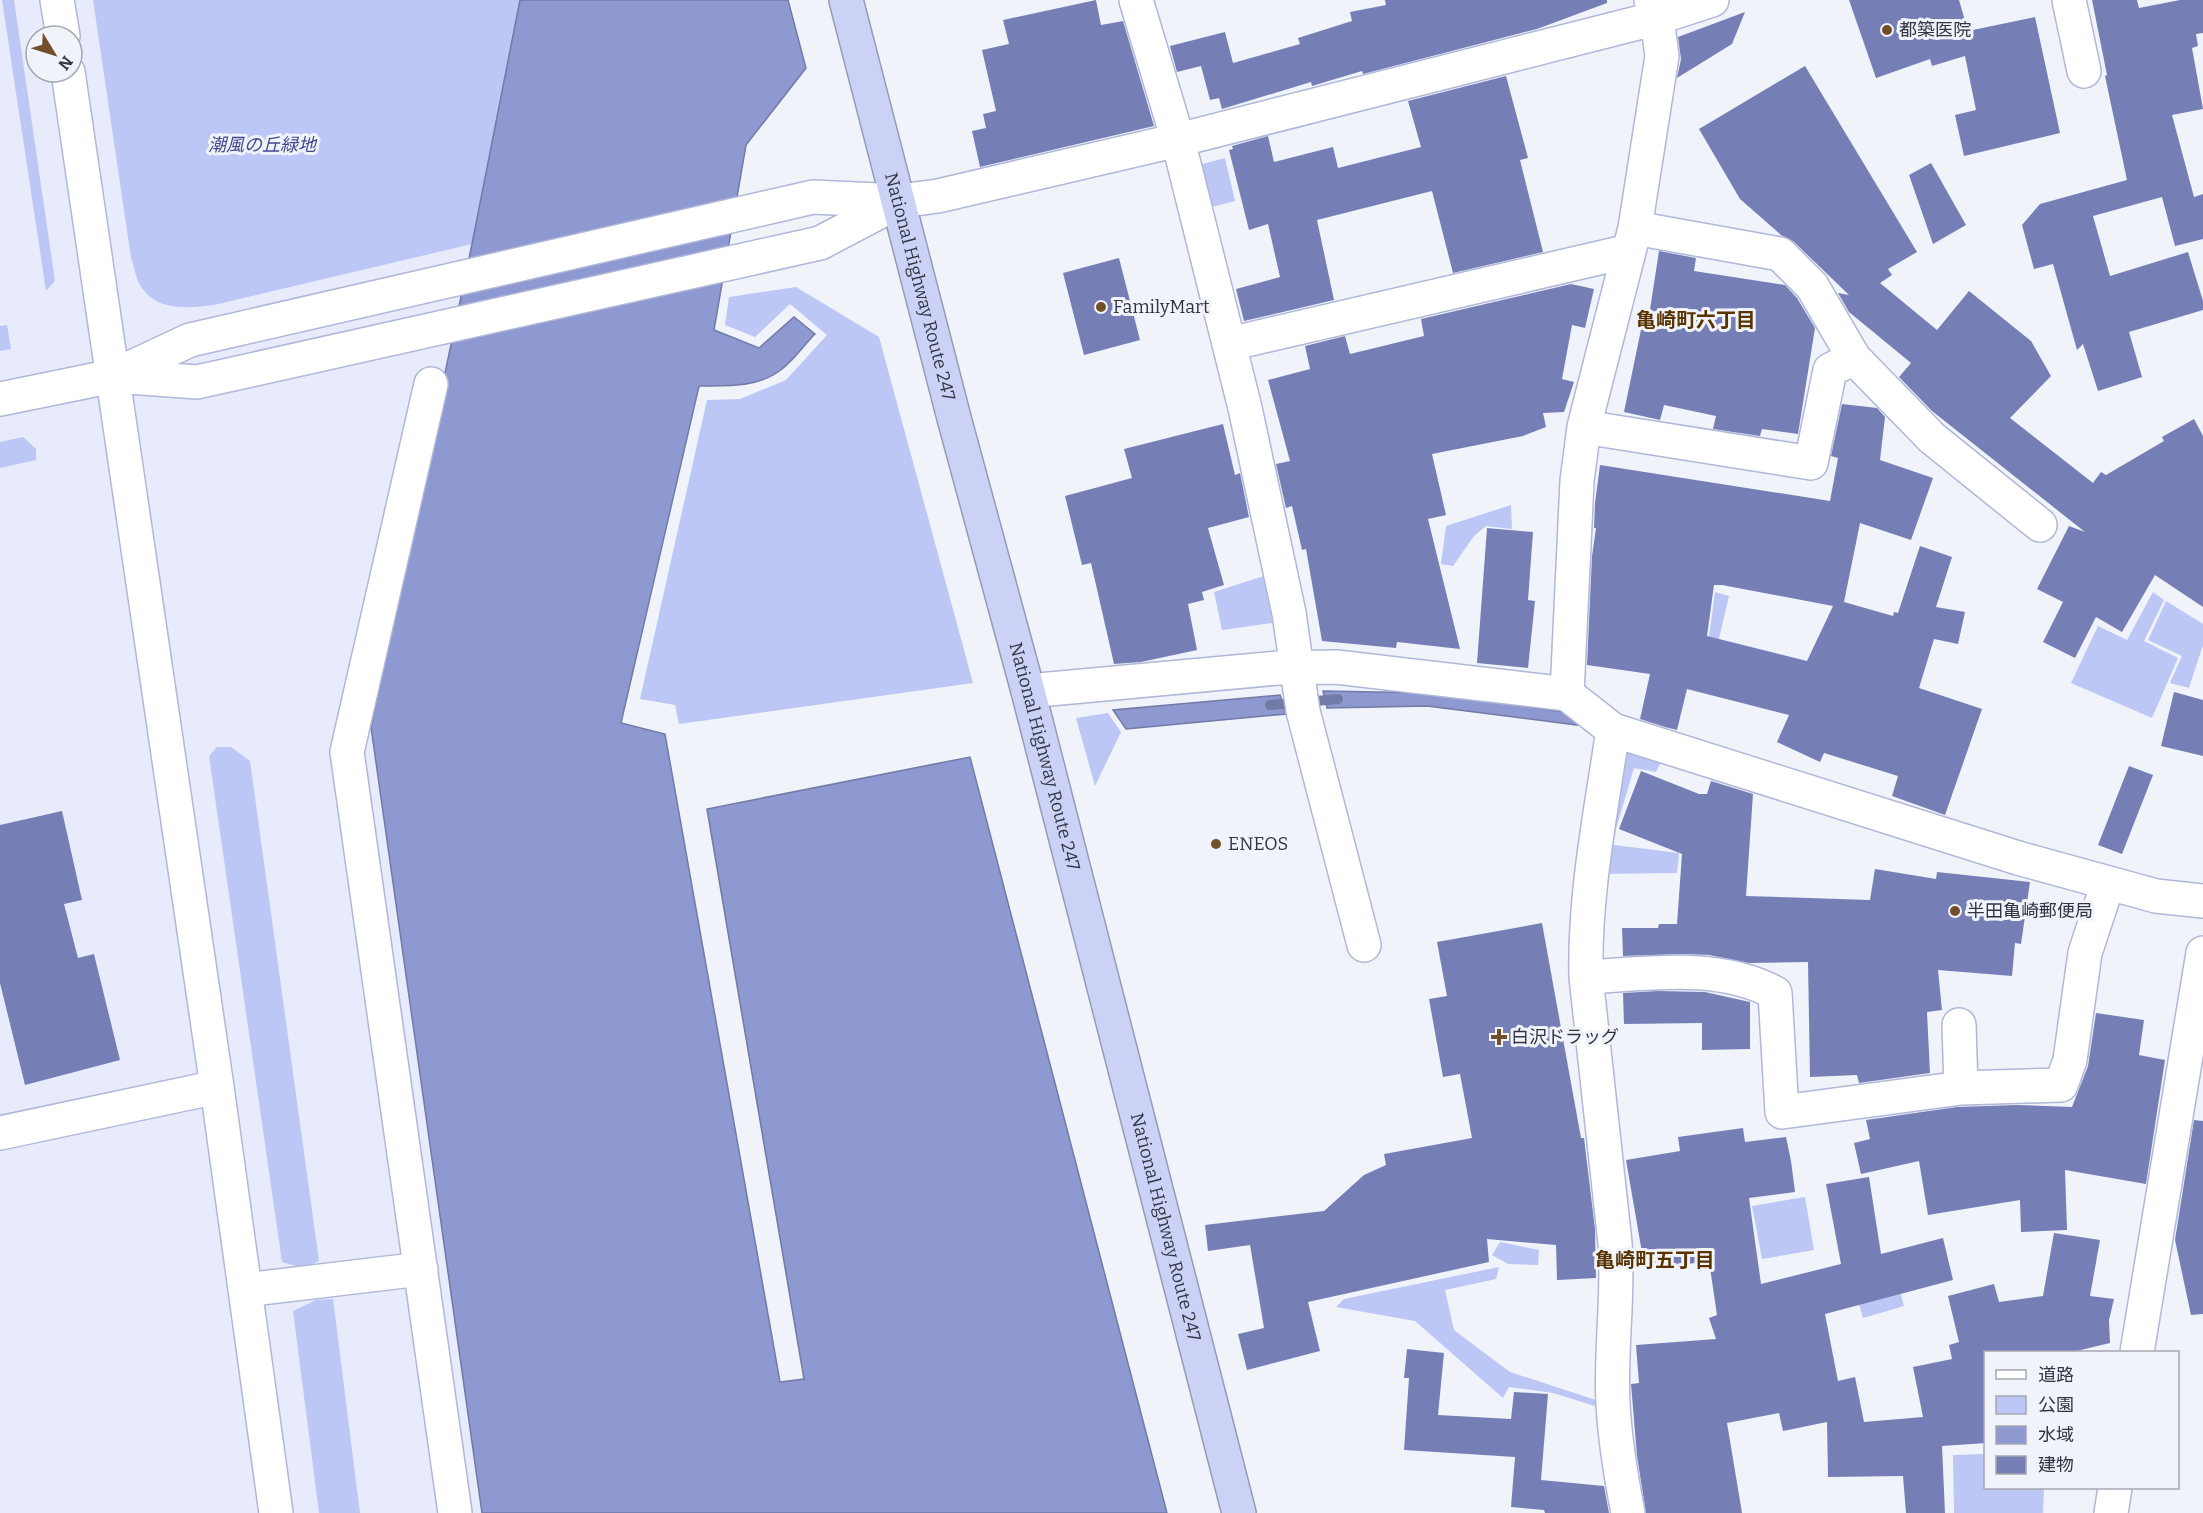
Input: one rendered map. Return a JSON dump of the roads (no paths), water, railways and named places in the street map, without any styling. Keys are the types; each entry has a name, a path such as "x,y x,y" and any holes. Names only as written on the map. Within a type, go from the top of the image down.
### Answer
{"highway":[{"name":"National Highway Route 247","path":"846,0 900,201 954,418 1028,691 1239,1513"}],"street":[{"path":"57,0 61,24"},
{"path":"1136,0 1178,140 1229,344 1289,613 1299,684 1364,945"},
{"path":"0,399 113,376 190,340 813,197 900,201 938,196 1178,140 1654,9 1712,0"},
{"path":"2069,0 2084,71"},
{"path":"1567,694 1577,481 1584,427 1632,239 1662,56 1654,9"},
{"path":"70,84 217,1087 276,1513"},
{"path":"113,376 197,382 796,249 820,243 900,201"},
{"path":"1229,344 1632,239 1780,254 1812,286 1854,358 1932,438 2040,525"},
{"path":"1584,427 1811,463 1830,370 1854,358"},
{"path":"431,384 347,752 455,1513"},
{"path":"1028,691 1299,684 1336,667 1567,694 1613,730 1999,852 2109,884 2165,898 2203,901"},
{"path":"1613,730 1585,947 1586,977 1618,1280 1613,1402 1620,1470 1628,1513"},
{"path":"1586,977 1687,972 1753,981 1775,993 1782,1112 1961,1088 2061,1085 2070,1060 2085,953 2109,884"},
{"path":"2137,1351 2203,953"},
{"path":"1959,1024 1961,1088"},
{"path":"0,1133 217,1087"},
{"path":"245,1290 421,1269"},
{"path":"2111,1513 2115,1489"}],"water":[{"path":"520,0 788,0 806,68 746,145 714,330 759,348 794,317 815,334 786,365 763,380 742,385 699,386 621,723 665,734 780,1382 804,1379 707,809 970,757 1167,1513 482,1513 371,727 472,244"},
{"path":"1323,691 1431,693 1571,713 1584,726 1427,706 1327,708"},
{"path":"1280,695 1286,714 1126,729 1113,710"}],"waterway":[{"path":"1270,705 1338,699"}],"place":[{"name":"都築医院","path":"1887,30"},
{"name":"FamilyMart","path":"1101,307"},
{"name":"ENEOS","path":"1216,844"},
{"name":"半田亀崎郵便局","path":"1955,911"},
{"name":"白沢ドラッグ","path":"1499,1037"}],"district":[{"name":"亀崎町六丁目","path":"1696,320"},
{"name":"亀崎町五丁目","path":"1655,1260"}],"park label":[{"name":"潮風の丘緑地","path":"262,145"}]}
